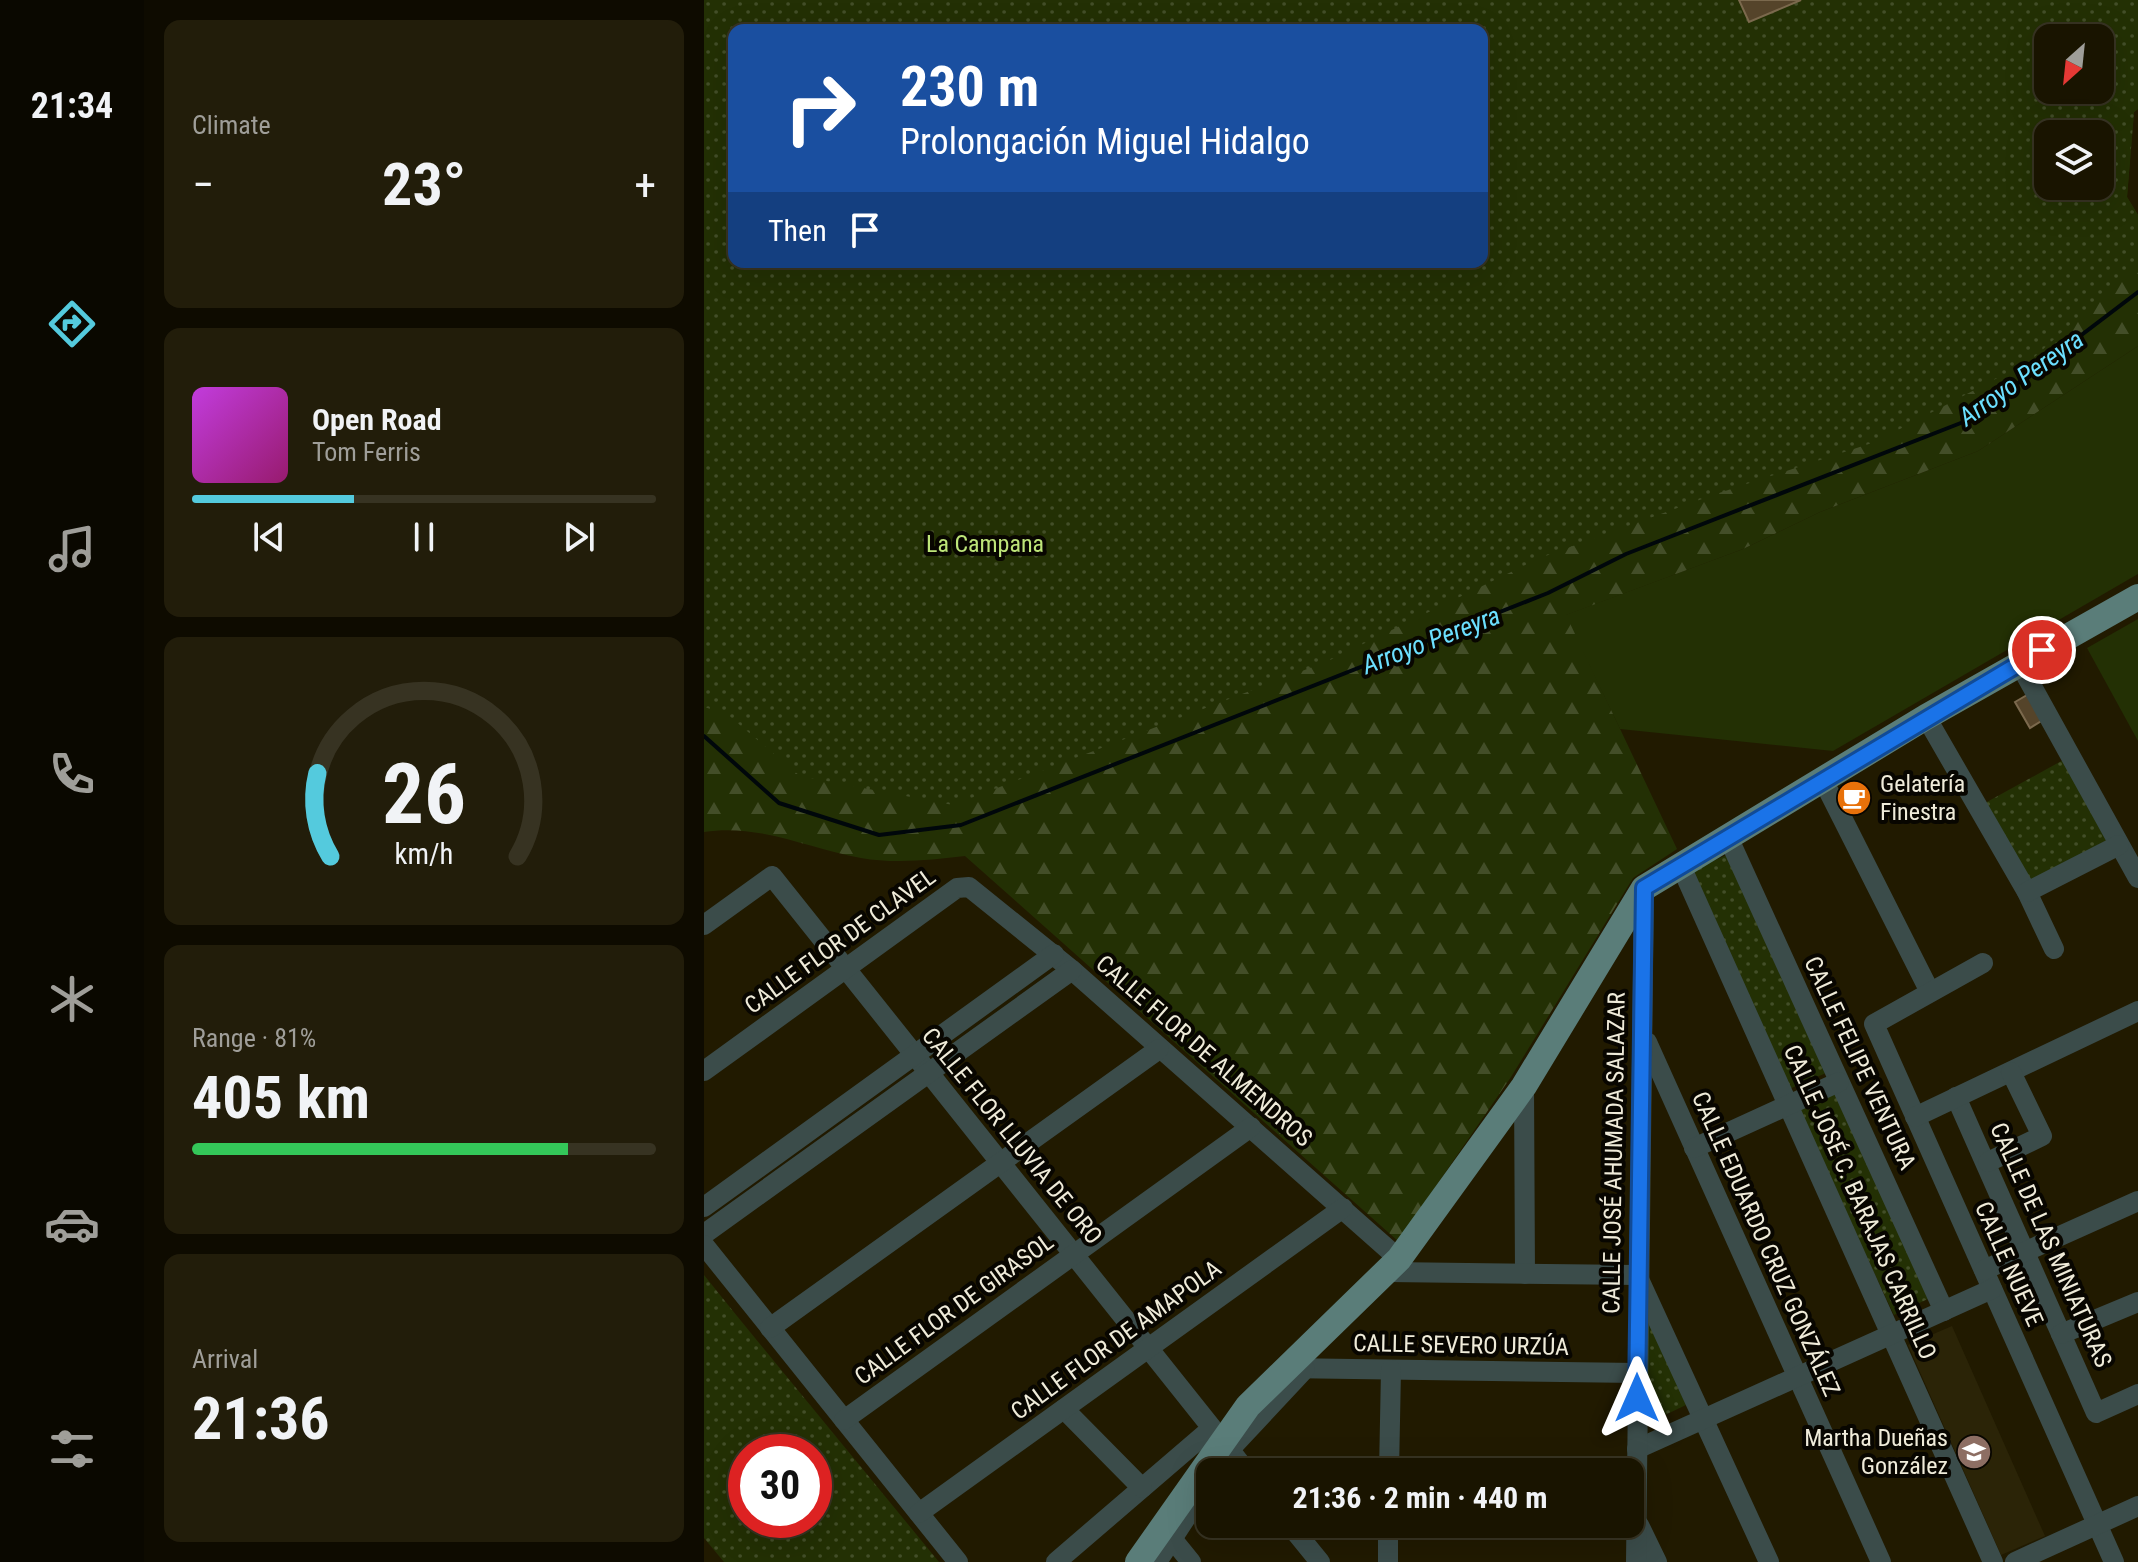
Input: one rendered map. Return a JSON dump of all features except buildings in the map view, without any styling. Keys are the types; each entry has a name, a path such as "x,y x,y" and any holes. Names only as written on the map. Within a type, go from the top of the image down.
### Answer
{"main road":[{"path":"1138,1562 1167,1533 1221,1440 1394,1266 1524,1086 1623,918 1644,888 1926,717 2138,597"}],"street":[{"path":"2019,663 2138,878"},
{"path":"1926,717 2027,892 2054,949"},
{"path":"1823,780 1930,992 1983,963"},
{"name":"CALLE FELIPE VENTURA","path":"1728,837 1944,1311"},
{"path":"2027,892 2119,845"},
{"name":"CALLE JOSÉ C. BARAJAS CARRILLO","path":"1680,864 1993,1562"},
{"name":"CALLE FLOR LLUVIA DE ORO","path":"704,925 772,876 1236,1458"},
{"name":"CALLE FLOR DE CLAVEL","path":"704,1071 957,888 969,887"},
{"name":"CALLE FLOR DE ALMENDROS","path":"969,887 1054,954 1343,1208 1394,1266"},
{"name":"CALLE JOSÉ AHUMADA SALAZAR","path":"1636,1458 1644,888"},
{"path":"704,1207 1054,954"},
{"path":"704,1234 1072,970"},
{"name":"CALLE NUEVE","path":"1930,992 1874,1024 2114,1562"},
{"path":"1915,1117 2138,1011"},
{"name":"CALLE EDUARDO CRUZ GONZÁLEZ","path":"1643,1035 1881,1562"},
{"path":"770,1328 1159,1049"},
{"path":"1988,1162 2042,1136 2011,1072"},
{"path":"1694,1148 1839,1082"},
{"path":"1524,1086 1525,1274"},
{"name":"CALLE DE LAS MINIATURAS","path":"1956,1097 2027,1250 2096,1413 2138,1394"},
{"name":"CALLE FLOR DE GIRASOL","path":"844,1420 1251,1127"},
{"path":"1984,1270 2138,1201"},
{"name":"CALLE FLOR DE AMAPOLA","path":"919,1513 1343,1208"},
{"path":"704,1245 958,1562"},
{"path":"1394,1266 1525,1274 1637,1275 1769,1562"},
{"path":"1637,1449 1992,1289"},
{"path":"2061,1334 2138,1302"},
{"name":"CALLE SEVERO URZÚA","path":"1294,1368 1637,1373"},
{"path":"1389,1458 1391,1370"},
{"path":"1064,1409 1142,1488"},
{"path":"1218,1458 1221,1440"},
{"path":"1056,1562 1142,1488 1221,1440"},
{"path":"1157,1562 1167,1533 1196,1498"},
{"path":"2015,1562 2138,1506"},
{"path":"1167,1533 1191,1562"},
{"path":"1644,1534 1657,1562"},
{"path":"1300,1538 1320,1562"},
{"path":"1388,1538 1388,1562"},
{"name":"CALLE JOSÉ AHUMADA SALAZAR","path":"1636,1538 1636,1562"}],"shaded area":[{"path":"1952,1326 2045,1536 2001,1555 1908,1345"}],"green space":[{"name":"La Campana","path":"704,0 1739,0 1749,22 1801,0 2138,0 2138,109 2134,112 2127,197 2138,215 2138,346 1978,451 1820,512 1743,549 1566,615 1677,849 1633,878 1511,1077 1398,1241 965,856 913,861 874,860 744,831 704,832"},
{"name":"La Campana","path":"704,0 1739,0 1749,22 1801,0 2138,0 2138,109 2134,112 2127,197 2138,215 2138,263 2030,361 1875,442 1713,495 1540,558 1328,661 953,805 800,776 727,714 704,707"},
{"path":"2138,346 2138,574 1833,751 1620,729 1565,615 1743,549 1820,512 1978,451"},
{"path":"2138,619 2138,741 2087,648"},
{"path":"2065,759 2109,839 2029,883 1985,803"},
{"path":"1729,854 1826,1073 1787,1090 1690,871"},
{"path":"1836,1093 1932,1297 1894,1315 1798,1110"},
{"path":"704,1275 939,1562 724,1562 704,1538"},
{"path":"1642,1304 1686,1405 1648,1423"}],"waterway":[{"name":"Arroyo Pereyra","path":"704,736 779,803 879,835 961,825 1548,593 1626,554 1971,419 2138,292"}],"place":[{"name":"Gelatería Finestra","path":"1854,798"},
{"name":"Martha Dueñas González","path":"1974,1452"}],"route":[{"path":"1637,1398 1644,888 2042,650"}]}
